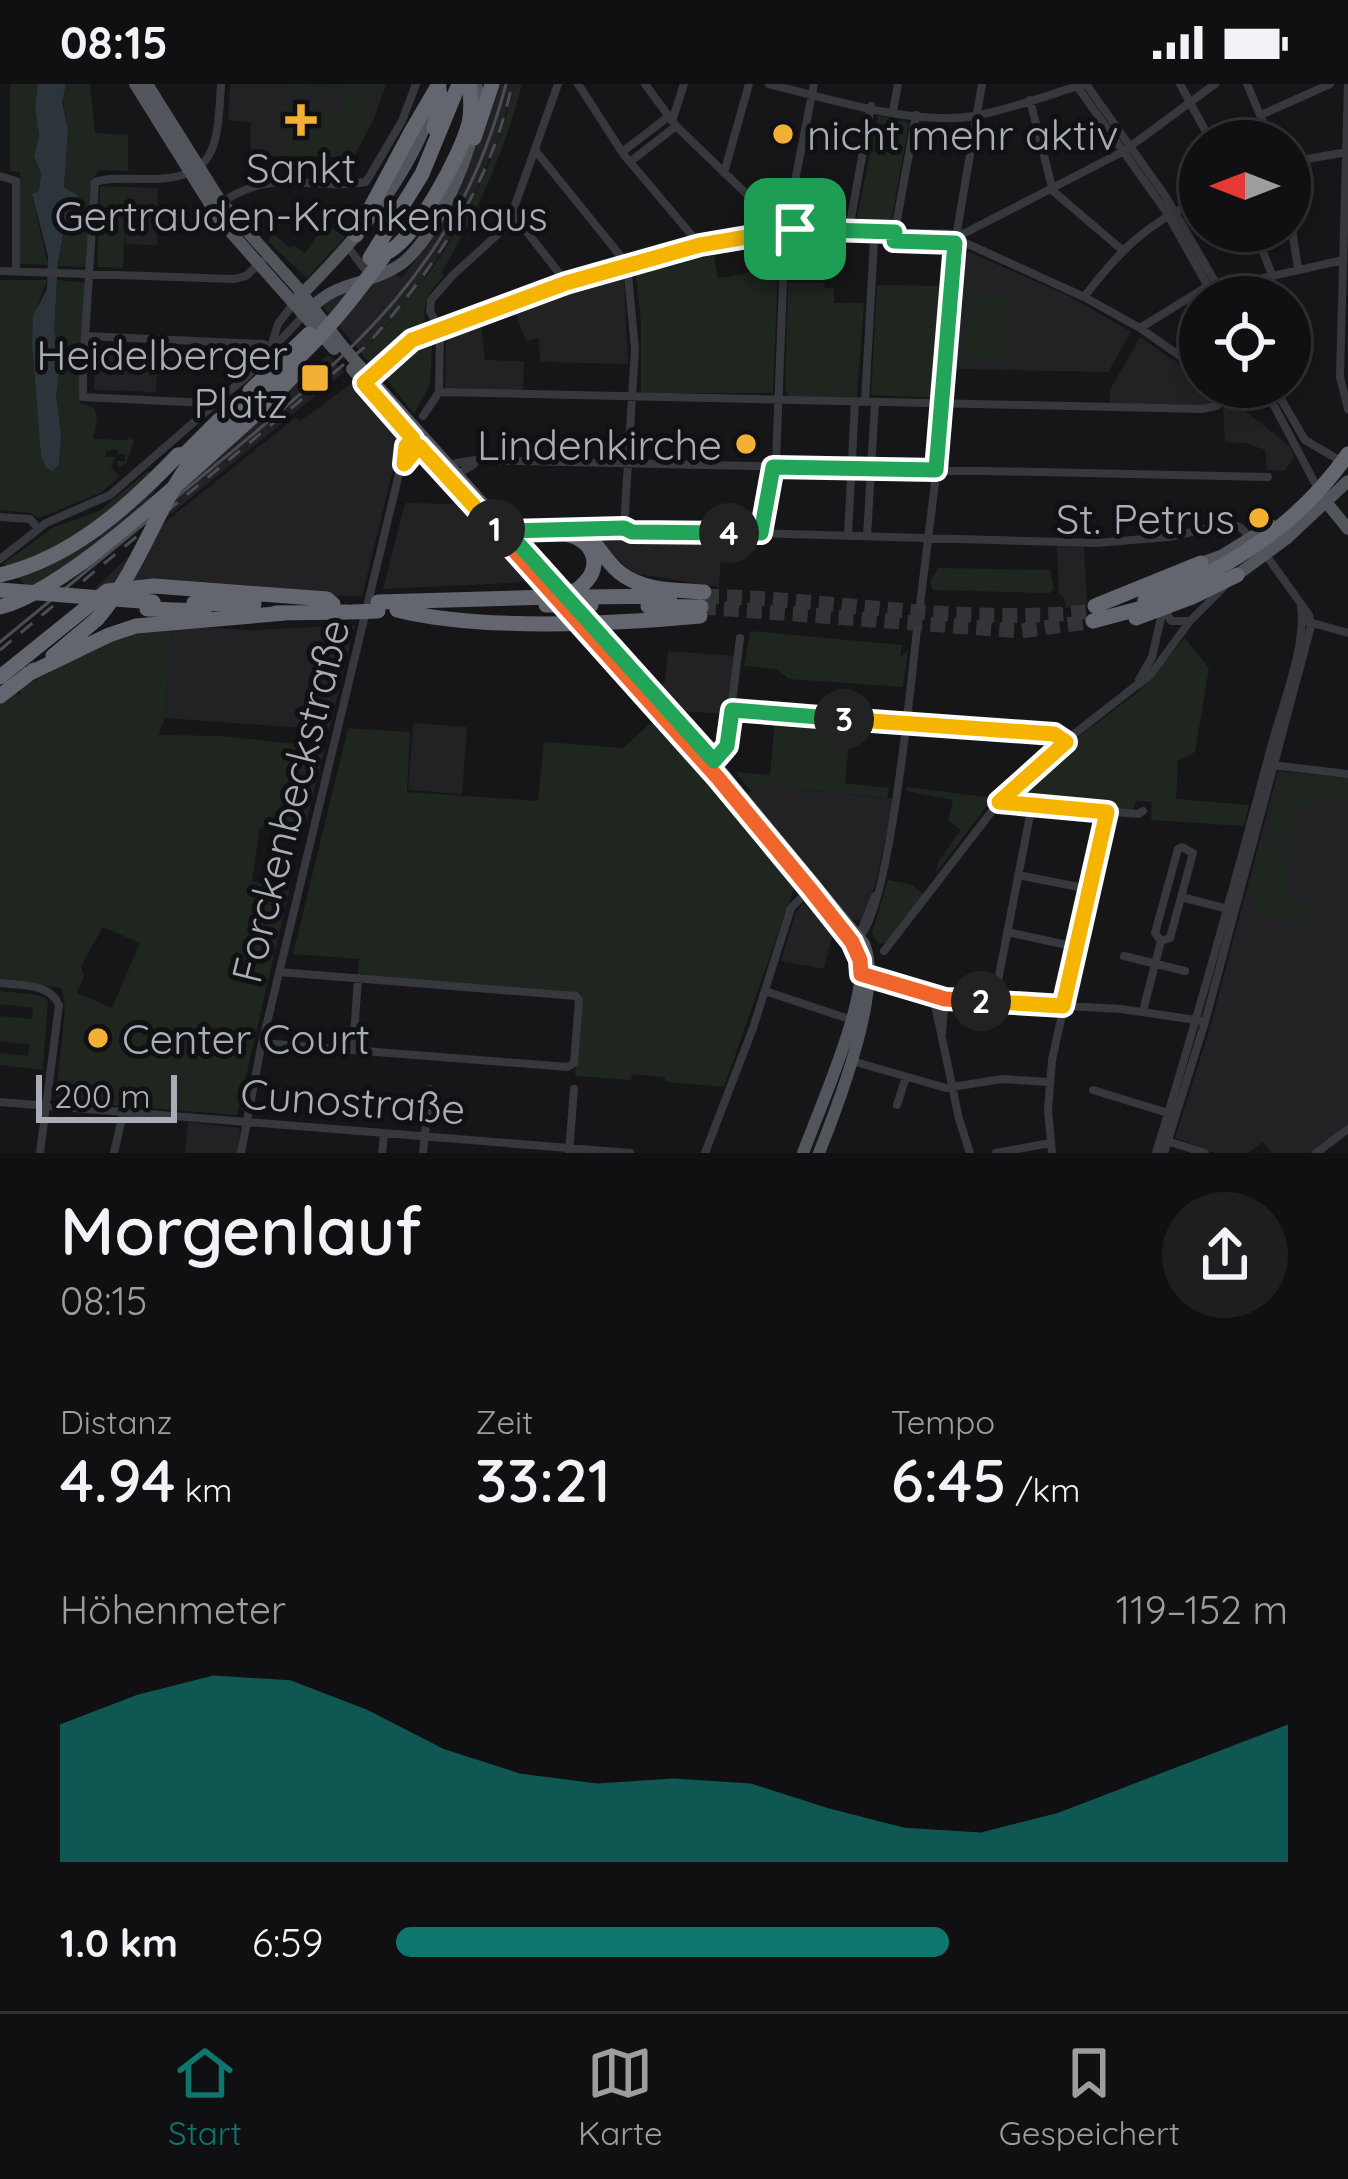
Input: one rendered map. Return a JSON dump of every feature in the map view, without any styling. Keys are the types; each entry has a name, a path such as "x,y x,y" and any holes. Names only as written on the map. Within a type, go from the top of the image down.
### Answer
{"highway":[{"path":"351,241 438,84"},
{"path":"0,598 30,596 129,524 257,412 313,354 377,253 434,128 441,101 438,84"},
{"path":"454,112 459,84"},
{"path":"377,253 395,249 427,206 460,148 470,116 471,84"},
{"path":"0,680 88,621 116,581 185,454 292,353 419,198 454,112 471,84"},
{"path":"474,138 492,84"},
{"path":"0,696 88,621 140,559 198,452 327,328"},
{"path":"0,575 20,570 86,536 178,455 185,454"},
{"path":"1141,609 1190,590 1250,557 1297,522 1346,460"},
{"path":"568,528 590,536 616,570 632,580 702,603"},
{"path":"525,551 526,540 534,533"},
{"path":"506,534 568,534 585,542 593,569 583,608"},
{"path":"1201,562 1094,617 1192,597 1237,575"},
{"path":"0,680 107,591 154,586 327,599 333,604"},
{"path":"0,598 286,613"},
{"path":"28,674 109,634 136,626 353,608 545,600 616,621"},
{"path":"397,610 545,600"},
{"path":"378,607 459,618 702,603"},
{"path":"603,638 605,627 616,621 702,603"},
{"path":"150,605 333,604 353,608"}],"main road":[{"path":"135,84 217,206 263,261 483,510 583,608 713,767"},
{"path":"147,84 193,169"},
{"path":"298,299 374,215 409,159 438,84"},
{"path":"308,311 335,288 398,266 413,252 445,201 474,138 479,110 471,84"},
{"path":"1201,562 1221,556 1287,513 1346,460"},
{"path":"1237,575 1348,481"},
{"path":"1316,485 1348,529"},
{"path":"506,534 568,528"},
{"path":"506,534 583,608 856,939 866,975 852,1061 819,1153"},
{"path":"1251,538 1266,555"},
{"path":"803,1153 856,1021"}],"street":[{"path":"211,407 207,403 82,397 96,181 170,180 193,169 216,145 221,84"},
{"path":"217,206 239,190 260,183 366,182 402,121 416,84"},
{"path":"423,416 439,392 440,330 430,310 431,300 500,235 558,84"},
{"path":"578,84 630,163 700,245"},
{"path":"645,84 672,121 785,232"},
{"path":"630,163 672,121 684,84"},
{"path":"724,174 749,84"},
{"path":"769,84 813,89 916,115 978,115 1080,85 1171,213 1207,276"},
{"path":"893,111 898,84"},
{"path":"920,605 944,404 956,238 982,84"},
{"path":"1180,84 1199,120"},
{"path":"956,238 1127,148 1215,84"},
{"path":"1247,84 1264,120"},
{"path":"1262,115 1330,84"},
{"path":"1348,84 1340,382 1348,409"},
{"path":"761,533 779,401 785,232 813,89"},
{"path":"1030,100 1053,190 1121,249"},
{"path":"848,234 871,106"},
{"path":"895,236 916,115"},
{"path":"622,152 672,121"},
{"path":"535,150 627,264 635,334 624,528"},
{"path":"1311,158 1347,152"},
{"path":"0,176 16,181 16,271"},
{"path":"1084,297 1121,249 1179,209"},
{"path":"512,213 566,283"},
{"path":"367,380 406,344 566,283 700,245 791,229 956,238 1084,297 1179,355"},
{"path":"848,234 874,240 895,236"},
{"path":"867,536 871,469 865,402 874,240"},
{"path":"351,241 370,277"},
{"path":"1263,252 1272,274"},
{"path":"1295,252 1298,269"},
{"path":"1265,276 1343,260"},
{"path":"0,271 234,279 246,276 263,261"},
{"path":"271,348 278,324 298,299"},
{"path":"1140,328 1179,308"},
{"path":"0,559 38,528 103,500 255,368 308,311"},
{"path":"85,336 271,348"},
{"path":"439,392 1211,408"},
{"path":"848,535 851,469 865,402"},
{"path":"1275,408 1316,485"},
{"path":"1286,408 1305,440 1346,460"},
{"name":"Forckenbeckstraße","path":"241,1153 262,1043 406,446 419,440"},
{"path":"450,473 481,462 1268,477"},
{"path":"0,517 30,519 38,528"},
{"path":"568,528 1121,542 1229,524 1251,538"},
{"path":"1160,1153 1202,1021 1307,622 1301,605 1266,555"},
{"path":"1135,686 1150,663 1164,607 1178,584 1221,556"},
{"path":"884,951 999,802 1156,669 1190,621 1237,575"},
{"path":"1164,607 1171,621 1190,621"},
{"path":"1307,622 1348,633"},
{"path":"856,939 878,890 917,629"},
{"path":"1157,637 1171,646"},
{"path":"713,767 724,763 740,638"},
{"path":"732,710 1054,734 1066,742"},
{"path":"1270,764 1348,774"},
{"path":"999,802 1143,811"},
{"path":"994,1001 1032,806"},
{"path":"996,1153 1051,1148 1049,1082 1107,812"},
{"path":"1143,1012 1161,941 1155,933 1180,847 1193,853 1170,938 1161,941"},
{"path":"1018,875 1089,890"},
{"path":"705,1153 791,908 813,887"},
{"path":"1181,897 1231,910"},
{"path":"1007,932 1076,947"},
{"path":"1124,956 1185,971"},
{"path":"262,1043 568,1067 574,1063 579,1000 574,995 279,972"},
{"path":"866,975 945,999 1143,1012 1202,1021"},
{"path":"352,1050 358,978"},
{"path":"0,983 44,989 57,999 49,1107 40,1153"},
{"path":"765,992 856,1021"},
{"path":"933,995 970,1153"},
{"path":"942,1041 945,999"},
{"path":"1164,1140 1168,1113 1202,1021"},
{"path":"852,1061 952,1088 997,1080 1049,1082"},
{"path":"897,1106 906,1078"},
{"path":"423,1153 430,1089"},
{"path":"570,1150 574,1089"},
{"path":"1093,1090 1168,1113"},
{"name":"Cunostraße","path":"0,1102 631,1153"},
{"path":"114,1153 123,1113"},
{"path":"1316,1153 1348,1129"},
{"path":"382,1153 384,1134"},
{"path":"1164,1140 1205,1153"}],"shaded area":[{"path":"10,84 38,84 39,136 34,156 41,173 39,191 32,195 48,265 20,264 20,172 10,171"},
{"path":"38,84 66,84 62,102 68,129 64,188 78,195 67,214 58,263 54,331 61,359 56,396 61,434 59,464 53,471 41,457 32,343 33,316 47,289 48,256 32,194 39,191 41,173 34,156 39,136"},
{"path":"66,84 90,84 95,133 128,135 128,171 99,170 92,179 90,267 58,266 67,214 77,198 64,188 68,129 62,97"},
{"name":"Sankt Gertrauden-Krankenhaus","path":"230,84 386,84 353,157 250,156 251,123 228,120"},
{"path":"285,84 346,88 347,84 386,84 384,91 363,91 362,108 373,109 370,116 374,119 353,157 284,156 289,114 284,113 284,104 293,112 341,114 342,93 293,92 284,100"},
{"path":"498,84 515,84 497,142 466,214 411,299 361,353 323,307 335,294 393,273 402,278 461,188"},
{"path":"515,84 522,84 498,158 441,273 444,276 428,297 425,319 418,332 406,335 371,365 361,353 436,263 475,195"},
{"path":"878,115 909,123 891,223 865,224 857,217"},
{"path":"100,186 127,187 123,268 97,267"},
{"path":"127,187 158,188 157,245 125,244"},
{"path":"325,224 345,237 307,278 268,242 272,233 305,253"},
{"path":"713,249 718,278 748,273 755,267 778,267 773,393 641,393 635,268"},
{"path":"969,252 1069,296 1131,332 1108,372 956,369 963,256"},
{"path":"617,273 624,278 628,364 540,362 539,338 526,341 513,309"},
{"path":"0,280 47,280 34,316 32,343 41,457 47,469 53,471 59,464 57,280 88,283 80,403 94,408 93,439 128,440 129,435 134,442 126,463 118,468 125,454 118,454 117,449 106,451 106,457 115,457 111,467 120,476 102,492 39,518 0,510"},
{"path":"788,282 824,283 825,288 834,288 834,303 864,303 857,397 789,396 785,390"},
{"path":"877,285 945,286 936,398 871,395"},
{"path":"967,296 1009,299 1005,362 963,360"},
{"path":"481,321 485,360 524,361 523,391 445,389 446,334"},
{"path":"1140,337 1179,364 1179,405 1110,404 1110,390"},
{"path":"424,342 432,346 430,385 414,414 382,374"},
{"path":"96,345 158,347 156,392 94,390"},
{"path":"328,355 344,372 165,519 186,479"},
{"path":"353,382 401,438 362,596 99,592 95,588 169,519 296,417 300,421"},
{"path":"1241,408 1291,447 1294,458 1284,471 1267,470 1265,450 1225,442 1223,409"},
{"path":"148,471 162,479 152,496 122,527 84,555 28,588 4,563 54,527 99,511"},
{"path":"457,500 530,582 383,589 405,503 452,504"},
{"path":"600,536 722,542 719,587 632,573 600,542"},
{"path":"1057,546 1084,547 1087,604 1066,608 1059,594"},
{"path":"938,568 1050,570 1054,589 1050,593 933,590 930,582"},
{"path":"355,625 329,730 165,718 172,626 253,630"},
{"path":"172,626 165,718 158,735 325,747 306,823 274,821 273,828 260,827 252,881 289,891 237,1115 60,1101 56,1096 65,1010 62,988 0,979 0,704 16,692 21,697 19,689 112,637","holes":["103,927 140,943 112,1008 77,993 84,976 81,966"]},
{"path":"750,631 902,645 900,658 908,649 903,687 789,679 777,669 744,666"},
{"path":"1185,638 1209,668 1195,752 1178,761 1176,799 1249,805 1244,826 1151,820 1152,802 1136,801 1133,811 1010,802 1078,737 1137,693"},
{"path":"668,651 735,656 726,714 680,711 659,687 665,681"},
{"path":"775,718 851,724 845,783 889,788 887,798 756,785 750,790 735,772 770,775"},
{"path":"654,720 795,885 724,1087 632,1074 631,1080 575,1076 581,993 358,976 359,959 293,954 348,728 410,732 407,792 538,801 544,742 623,748"},
{"path":"413,723 467,727 462,794 408,790"},
{"path":"1278,771 1348,778 1348,1124 1309,1153 1271,1153 1263,1142 1248,1153 1216,1153 1175,1138 1209,1031"},
{"path":"1282,773 1348,779 1348,802 1315,795 1310,811 1299,808 1288,845 1266,838"},
{"path":"756,785 894,799 875,886 861,919 852,920 746,794"},
{"path":"907,787 993,798 936,873 938,862 961,830 948,821 953,800 907,791"},
{"path":"1261,843 1293,853 1285,897 1311,905 1305,926 1254,913 1257,903 1248,893"},
{"path":"888,880 910,884 923,894 890,941 879,944 872,933"},
{"path":"805,901 833,932 824,969 781,961 795,914"},
{"path":"0,991 48,1000 43,1070 0,1065 0,1053 28,1056 30,1045 0,1041 0,1016 32,1019 33,1008 0,1004"},
{"path":"188,1122 240,1128 238,1153 185,1153"}],"tunnel":[{"path":"704,596 948,614 1095,611"},
{"path":"917,629 920,605"},
{"path":"701,607 1021,631 1093,621"}],"tram line":[{"path":"0,642 263,426 394,302 460,205 506,84"}],"railway":[{"path":"0,650 366,346 414,288 456,225 490,157 512,84"}],"place":[{"name":"Sankt Gertrauden-Krankenhaus","path":"301,120"},
{"name":"nicht mehr aktiv","path":"783,134"},
{"name":"Heidelberger Platz","path":"315,378"},
{"name":"Lindenkirche","path":"746,444"},
{"name":"St. Petrus","path":"1259,518"},
{"name":"Center Court","path":"98,1038"}],"route":[{"path":"795,229 895,232 894,241 955,243 936,470 773,467 761,533 632,532 624,528 507,531 714,761 727,746 732,710 1060,736 1066,742 999,802 1107,812 1063,1006 945,999 861,974 852,942 718,778 419,446 404,464 406,446 413,439 364,383 412,340 566,283 700,245 795,229"}]}
